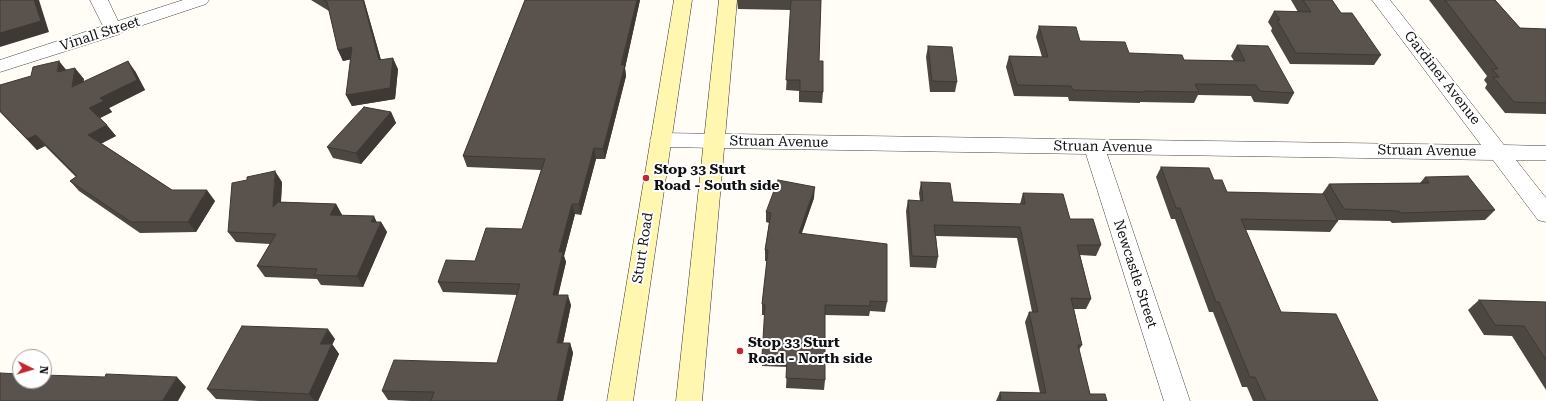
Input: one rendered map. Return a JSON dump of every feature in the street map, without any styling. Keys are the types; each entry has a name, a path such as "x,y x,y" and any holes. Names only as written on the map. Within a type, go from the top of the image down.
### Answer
{"main road":[{"name":"Sturt Road","path":"620,401 683,0"},
{"path":"689,401 713,141 728,0"}],"street":[{"path":"99,0 114,30"},
{"name":"Vinall Street","path":"0,66 114,30 200,0"},
{"name":"Gardiner Avenue","path":"1381,0 1546,214"},
{"name":"Struan Avenue","path":"660,140 1546,153"},
{"name":"Newcastle Street","path":"1094,147 1177,401"}],"building":[{"path":"0,0 34,0 41,21 0,33"},
{"path":"324,0 363,0 379,60 393,58 390,88 346,95 352,47 338,50 327,2"},
{"path":"525,0 637,0 621,65 625,65 603,149 594,148 579,204 572,204 559,252 563,252 553,295 568,295 557,343 570,343 557,401 431,401 434,392 382,391 394,360 497,363 520,284 438,282 446,260 475,261 486,228 522,229 545,159 463,156"},
{"path":"791,0 821,0 819,61 823,61 823,92 800,91 800,80 786,80"},
{"path":"1303,0 1332,0 1341,13 1352,13 1381,55 1296,53 1277,20 1280,20 1274,11 1311,12"},
{"path":"1445,0 1495,0 1520,28 1546,29 1546,103 1514,102 1493,77 1499,77 1492,69 1498,69"},
{"path":"1039,26 1076,27 1080,41 1125,42 1129,53 1182,55 1184,60 1245,61 1237,45 1268,46 1294,93 1260,91 1256,85 1195,84 1199,92 1144,92 1073,90 1071,86 1017,85 1009,56 1048,57"},
{"path":"928,46 952,47 957,82 932,81"},
{"path":"59,61 57,72 75,68 72,87 128,61 137,80 100,98 104,101 89,108 107,125 88,135 172,190 207,190 188,222 131,222 70,181 77,176 36,135 27,139 0,111 0,85 31,76 33,67"},
{"path":"364,107 391,112 356,153 327,147"},
{"path":"1161,167 1209,168 1214,180 1222,180 1227,192 1324,194 1338,221 1241,219 1281,312 1336,314 1378,401 1266,401 1255,377 1250,377 1219,302 1216,302 1180,208 1176,208"},
{"path":"275,171 273,207 278,202 336,204 330,215 374,216 371,222 381,222 357,276 314,275 317,269 257,266 276,234 228,232 232,183 247,180 247,177"},
{"path":"1468,176 1495,210 1400,213 1399,211 1344,209 1329,184 1429,183 1425,177"},
{"path":"778,180 815,187 799,233 887,244 887,302 870,301 870,306 825,305 825,380 786,378 787,357 762,356 765,305 762,304 768,250 765,250 771,213 766,212"},
{"path":"921,182 950,183 953,202 1025,204 1023,193 1063,194 1070,219 1093,219 1101,245 1077,245 1091,299 1071,298 1082,345 1078,345 1090,394 1105,394 1107,401 1001,401 1000,392 1046,393 1029,312 1038,312 1020,227 934,225 938,257 912,256 908,200 923,201"},
{"path":"1479,300 1546,302 1546,360 1524,326 1495,325"},
{"path":"242,326 328,329 320,344 332,344 309,394 207,389"},
{"path":"0,373 12,374 12,389 52,389 52,375 105,377 106,374 177,377 162,401 0,401"}],"place":[{"name":"Stop 33 Sturt Road - South side","path":"646,178"},
{"name":"Stop 33 Sturt Road - North side","path":"740,351"}]}
